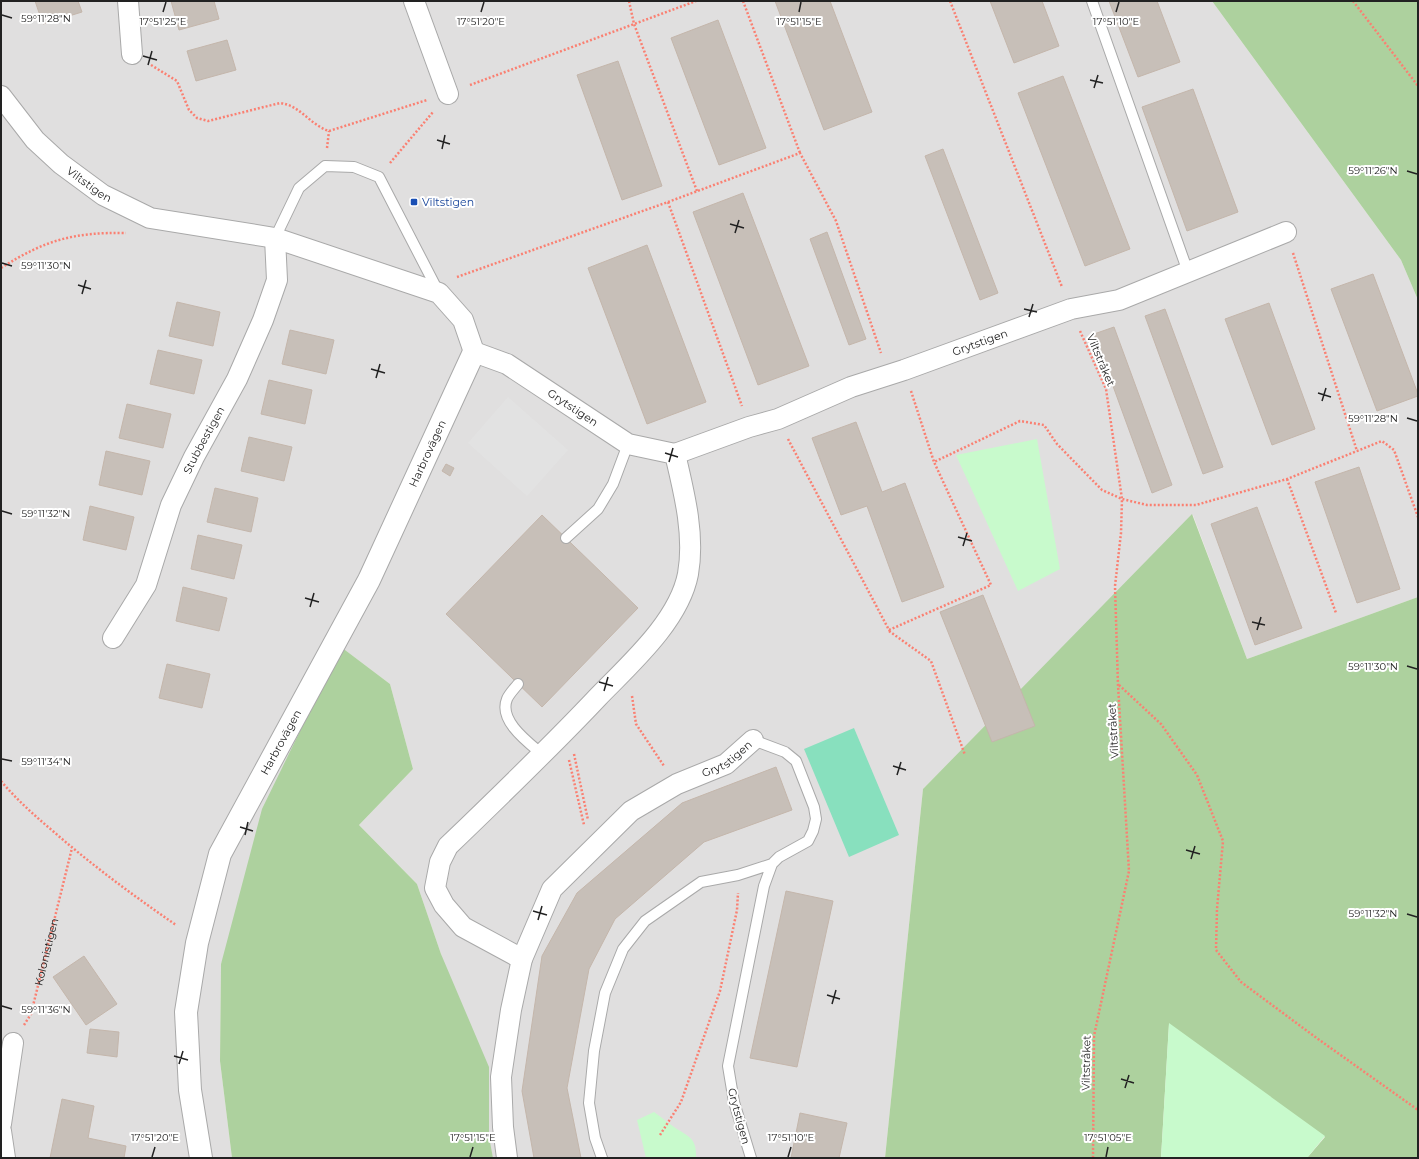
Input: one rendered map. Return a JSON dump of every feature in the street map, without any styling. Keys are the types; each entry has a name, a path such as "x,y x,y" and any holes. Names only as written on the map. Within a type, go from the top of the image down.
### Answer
{"street":[{"path":"128,1 132,54"},
{"path":"414,1 448,94"},
{"name":"Viltstigen","path":"1,96 35,140 61,164 103,195 150,218 275,238 439,293 463,320 474,352"},
{"name":"Grytstigen","path":"474,352 507,364 628,444 674,454 749,427 778,419 851,387 1071,309 1119,300 1286,232"},
{"name":"Stubbestigen","path":"113,638 146,585 171,505 194,457 238,379 263,320 277,280 275,238"},
{"name":"Harbrovägen","path":"201,1158 190,1090 186,1012 197,942 220,854 369,580 474,352"},
{"path":"522,959 463,927 444,906 435,888 440,862 448,846 562,736 659,632 680,597 688,574 690,536 683,491 674,454"},
{"name":"Grytstigen","path":"507,1158 503,1127 501,1077 511,1010 522,959 552,889 631,811 677,784 726,764 753,740"},
{"path":"1,1124 13,1043"},
{"path":"1,1131 5,1158"}],"lane":[{"path":"1092,1 1188,272"},
{"path":"275,238 299,188 325,166 354,167 379,177 439,293"},
{"path":"566,538 598,509 613,484 628,444"},
{"path":"518,684 506,700 507,716 518,733 543,755"},
{"name":"Grytstigen","path":"751,1158 734,1102 728,1066 764,886 772,864 779,857 808,841 813,831 816,819 814,807 796,761 785,752 753,740"},
{"path":"602,1158 595,1138 589,1103 594,1050 605,993 623,949 645,921 701,882 738,875 772,864"}],"path":[{"path":"629,1 634,24 697,191"},
{"path":"132,54 177,81 189,110 197,118 208,121 280,103 290,104 320,128 330,131 448,94 696,1"},
{"path":"742,1 800,153 836,221 896,372 934,462 991,585 888,630"},
{"name":"Viltstråket","path":"950,1 1071,309 1106,389 1122,499 1121,533 1115,586 1118,685 1129,871 1094,1036 1093,1158"},
{"path":"1353,1 1418,86"},
{"path":"379,177 448,94"},
{"path":"439,293 456,278 800,153"},
{"path":"668,202 749,427"},
{"path":"1286,232 1357,451"},
{"path":"1,268 35,248 59,239 98,233 130,233"},
{"path":"778,419 888,630 931,661 965,755"},
{"path":"934,462 1020,421 1044,425 1057,444 1102,490 1122,499 1147,505 1196,505 1287,479 1382,441 1394,450 1418,517"},
{"path":"1287,479 1336,613"},
{"path":"628,665 636,724 659,758"},
{"path":"1118,685 1161,724 1198,775 1223,841 1217,909 1216,950 1241,982 1418,1110"},
{"path":"562,736 577,764 589,825 595,847"},
{"path":"562,736 570,762 585,832 595,847"},
{"path":"1,781 16,799 72,848 133,896 181,929 197,942"},
{"name":"Kolonistigen","path":"13,1043 31,1014 72,848"},
{"path":"660,1135 681,1102 720,991 737,910 738,875"}],"shaded area":[{"path":"1,1 1212,1 1401,260 1418,300 1418,597 1247,659 1193,515 923,789 885,1158 493,1158 441,954 417,884 359,825 413,769 390,684 342,648 221,964 220,1061 232,1158 1,1158"},
{"path":"508,397 568,450 527,496 468,443"}],"green space":[{"path":"1212,1 1418,1 1418,300 1401,260"},
{"path":"1037,439 1060,569 1018,591 956,455"},
{"path":"1192,514 1247,659 1418,597 1418,1158 1307,1158 1325,1137 1169,1024 1161,1158 885,1158 923,789"},
{"path":"341,647 390,684 413,769 359,825 417,884 441,954 489,1067 489,1137 493,1158 232,1158 220,1061 221,964 262,809"},
{"path":"854,728 899,835 849,857 804,749"},
{"path":"1169,1023 1325,1136 1307,1158 1161,1158"},
{"path":"654,1112 691,1139 695,1146 696,1158 646,1158 637,1120"}],"building":[{"path":"35,1 78,1 82,12 43,24"},
{"path":"171,1 214,1 219,19 179,30"},
{"path":"775,1 830,1 872,112 824,130"},
{"path":"990,1 1042,1 1059,46 1014,63"},
{"path":"1109,1 1157,1 1180,62 1138,77"},
{"path":"718,20 766,148 719,165 671,38"},
{"path":"227,40 236,70 196,81 187,51"},
{"path":"618,61 662,186 622,200 577,75"},
{"path":"1063,76 1130,249 1085,266 1018,93"},
{"path":"1193,89 1238,212 1187,231 1142,107"},
{"path":"943,149 998,293 980,300 925,156"},
{"path":"743,193 809,366 758,385 693,212"},
{"path":"827,232 866,339 849,345 810,239"},
{"path":"647,245 706,402 647,424 588,268"},
{"path":"1373,274 1418,394 1418,396 1377,411 1331,289"},
{"path":"177,302 220,312 213,346 169,336"},
{"path":"1269,303 1315,429 1272,445 1225,319"},
{"path":"1165,309 1223,467 1203,474 1145,316"},
{"path":"1114,327 1172,485 1152,493 1094,334"},
{"path":"290,330 334,340 326,374 282,364"},
{"path":"158,350 202,360 194,394 150,384"},
{"path":"269,380 312,390 305,424 261,414"},
{"path":"127,404 171,414 163,448 119,438"},
{"path":"856,422 882,492 905,483 944,587 902,602 867,506 841,515 812,438"},
{"path":"249,437 292,447 284,481 241,471"},
{"path":"106,451 150,461 142,495 99,485"},
{"path":"446,464 454,468 450,476 442,471"},
{"path":"1359,467 1400,589 1357,603 1315,482"},
{"path":"215,488 258,498 251,532 207,522"},
{"path":"90,506 134,517 126,550 83,540"},
{"path":"1257,507 1302,628 1255,645 1211,524"},
{"path":"542,515 638,608 542,707 446,614"},
{"path":"198,535 242,545 234,579 191,569"},
{"path":"183,587 227,598 219,631 176,621"},
{"path":"983,595 1035,726 992,742 940,612"},
{"path":"167,664 210,674 202,708 159,698"},
{"path":"776,767 792,810 704,842 615,919 589,969 567,1088 581,1158 534,1158 522,1091 542,956 577,893 682,803"},
{"path":"786,891 833,901 797,1067 750,1058"},
{"path":"84,956 117,1004 86,1025 53,977"},
{"path":"90,1029 119,1032 117,1057 87,1053"},
{"path":"62,1099 94,1106 88,1138 126,1146 124,1158 50,1158"},
{"path":"800,1113 847,1123 839,1158 791,1158"}],"place":[{"name":"Viltstigen","path":"414,202"}]}
